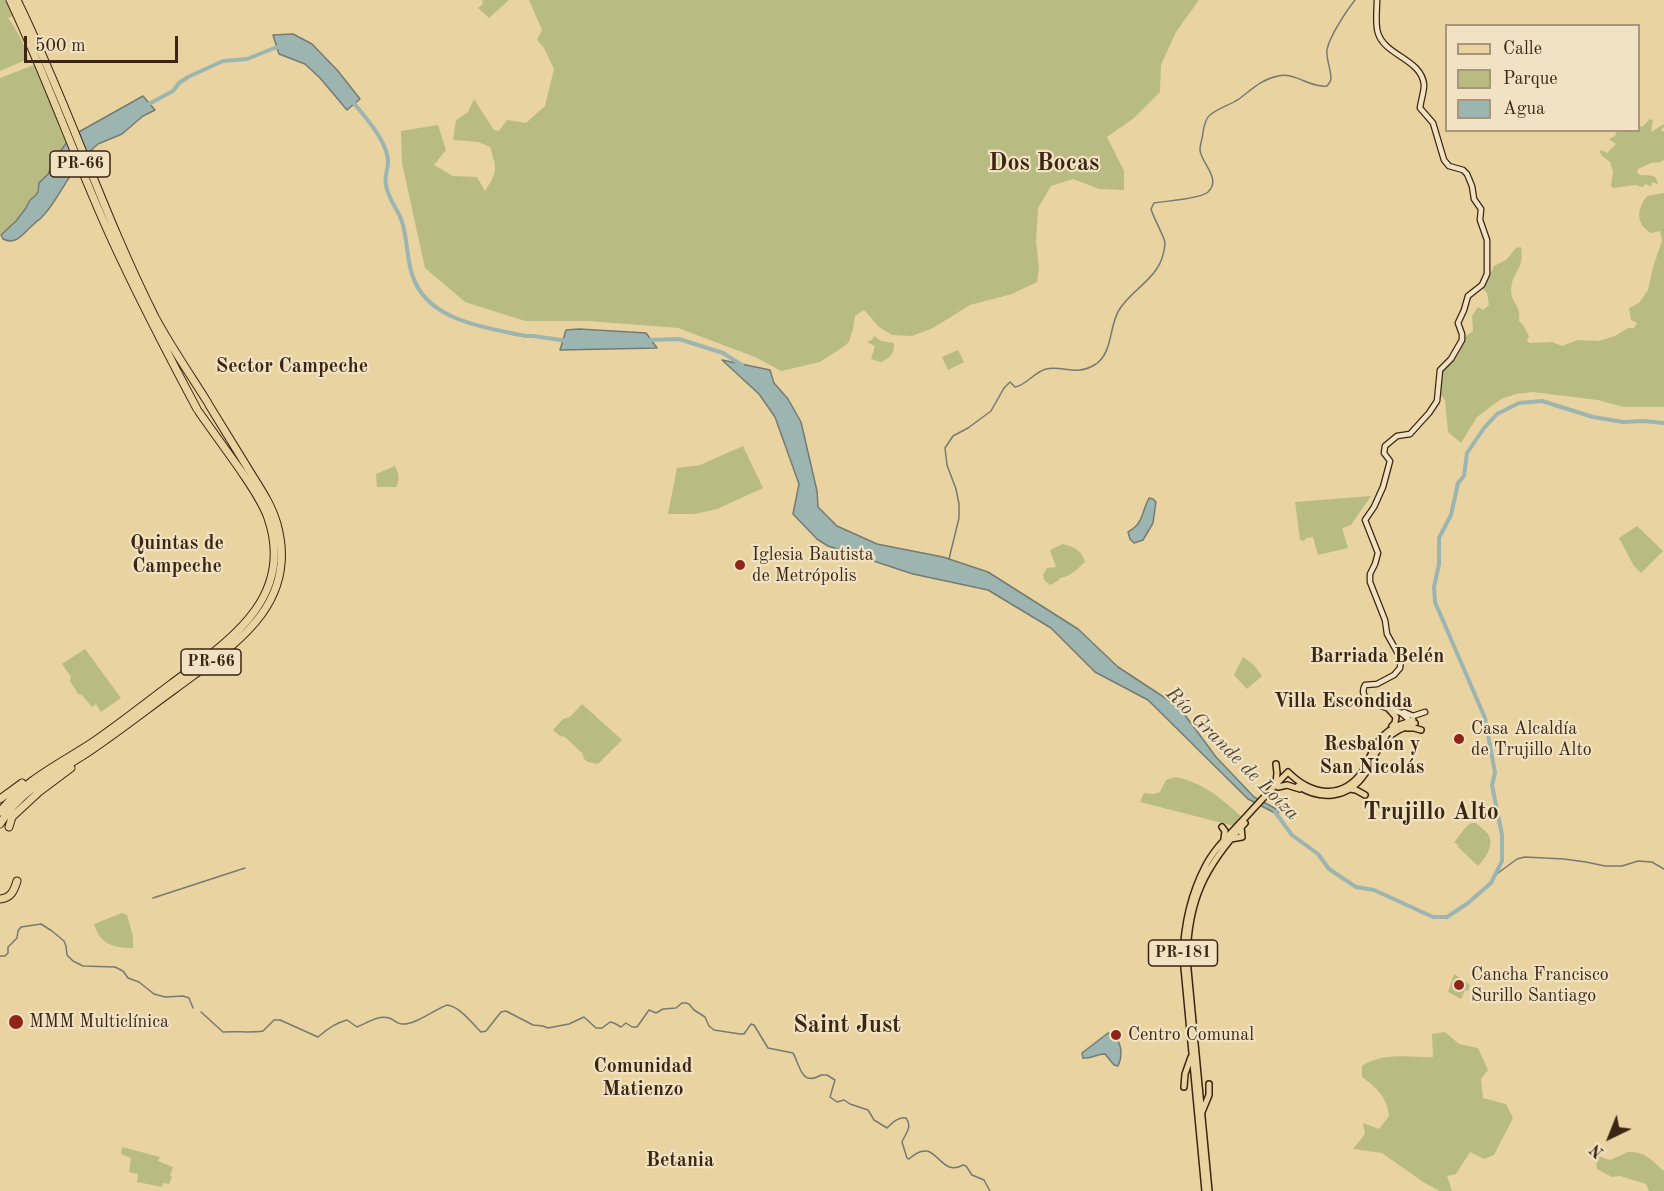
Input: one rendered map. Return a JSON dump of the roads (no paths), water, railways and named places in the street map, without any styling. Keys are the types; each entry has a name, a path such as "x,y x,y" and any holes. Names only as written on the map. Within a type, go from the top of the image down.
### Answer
{"highway":[{"name":"PR-66","path":"0,812 24,787 92,742 225,644 247,622 263,599 273,569 274,546 272,531 263,505 198,410 139,297 61,109 39,46 13,1"},
{"name":"PR-66","path":"0,824 10,799 28,792 123,727 240,639 257,621 272,595 280,567 278,529 266,497 173,350 104,214"},
{"path":"9,827 9,820 31,799 117,734 123,727"},
{"path":"0,791 10,799"},
{"path":"0,799 10,799"},
{"path":"0,899 12,894 17,881"}],"main road":[{"path":"1377,0 1380,37 1389,48 1419,71 1424,86 1420,108 1433,123 1442,157 1447,165 1463,170 1467,174 1474,199 1481,209 1480,220 1487,240 1488,269 1482,285 1466,299 1458,324 1462,340 1451,359 1440,370 1435,404 1410,434 1397,436 1384,449 1390,461 1385,483 1366,518 1378,553 1370,574 1370,582 1385,620 1387,634 1401,662 1400,670 1394,675 1377,684 1366,684 1363,687 1363,694 1372,703 1402,714 1413,722"},
{"path":"1386,707 1389,706 1413,716 1425,712"},
{"path":"1310,791 1341,789 1361,773 1374,747 1396,719 1394,713 1386,707"},
{"path":"1404,712 1413,722"},
{"path":"1348,789 1363,793 1359,785 1361,779 1383,742 1393,733 1413,722"},
{"path":"1383,736 1395,727 1413,722"},
{"path":"1400,729 1410,727 1421,730"},
{"path":"1276,764 1276,787 1291,785 1328,796 1348,789 1361,779"},
{"name":"PR-181","path":"1207,1191 1183,957 1185,927 1192,898 1205,867 1288,774 1310,791"},
{"path":"1222,827 1227,840 1242,837 1242,825"},
{"name":"PR-181","path":"1207,1191 1187,959 1188,935 1191,915 1203,879 1227,840"},
{"path":"1180,970 1183,957"},
{"path":"1192,1016 1198,1029"},
{"path":"1184,1087 1185,1074 1192,1053"},
{"path":"1202,1113 1209,1095 1209,1084"}],"water":[{"path":"293,34 312,44 338,71 360,99 347,110 305,64 279,54 273,35"},
{"path":"143,96 155,110 143,116 122,134 98,144 86,155 77,133"},
{"path":"67,142 77,167 51,207 16,239 8,241 3,239 1,235 16,221 38,192 39,183 48,174"},
{"path":"566,330 646,333 657,348 560,350"},
{"path":"722,360 770,370 774,383 788,399 801,422 817,491 818,507 837,526 877,544 943,557 988,572 1078,629 1118,667 1179,707 1216,757 1254,797 1280,811 1277,814 1248,799 1148,700 1095,672 1051,628 988,590 913,574 828,546 817,539 793,514 799,484 775,417 759,394"},
{"path":"1149,498 1156,502 1153,523 1143,540 1134,543 1128,532 1140,521"},
{"path":"1108,1033 1116,1038 1120,1046 1121,1056 1118,1066 1114,1065 1105,1054 1083,1058 1082,1053"}],"waterway":[{"path":"949,559 959,518 959,504 947,465 945,448 953,436 991,411 1010,382 1015,387 1046,369 1082,370 1096,364 1101,359 1108,346 1119,310 1125,301 1154,273 1163,255 1165,243 1151,209 1154,203 1198,196 1208,192 1212,187 1212,176 1200,150 1207,118 1272,77 1285,75 1314,85 1327,86 1331,79 1328,45 1355,0"},
{"name":"Río Grande de Loíza","path":"147,105 173,91 188,77 223,61 247,59 280,47"},
{"name":"Río Grande de Loíza","path":"351,100 374,129 387,154 385,179 387,190 401,219 411,270 421,292 432,304 460,320 494,330 568,341"},
{"name":"Río Grande de Loíza","path":"648,340 679,339 723,353 742,365"},
{"name":"Río Grande de Loíza","path":"1275,812 1292,835 1318,854 1329,869 1356,887 1374,890 1433,917 1447,917 1491,883 1502,861 1502,835 1492,785 1495,773 1485,718 1435,602 1434,587 1439,564 1439,538 1451,515 1458,483 1464,476 1467,453 1497,414 1519,403 1542,401 1593,417 1623,422 1664,423"},
{"path":"1494,876 1517,859 1525,857 1564,859 1605,866 1622,866 1638,861 1652,862 1664,869"},
{"path":"153,898 245,868"},
{"path":"0,956 8,953 8,947 17,938 21,927 41,924 64,941 67,955 73,961 83,966 115,967 154,994 189,998 193,1008"},
{"path":"201,1012 223,1032 263,1031 274,1020 280,1020 318,1037 331,1027 347,1020 357,1027 381,1018 407,1024 447,1005 461,1012 481,1032 486,1031 501,1012 506,1011 533,1025 548,1028 569,1024 584,1017 596,1028 602,1028 610,1022 621,1027 626,1023 637,1027 649,1010 656,1013 686,1003 705,1017 709,1026 714,1030 744,1034 751,1024 754,1025 768,1048 793,1053 805,1076 814,1078 827,1075 835,1080 830,1097 837,1102 844,1100 868,1110 874,1120 887,1128 898,1119 906,1118 909,1127 902,1142 907,1158 909,1159 918,1152 926,1151 948,1166 955,1168 966,1166 972,1175 984,1180 990,1191"}],"place":[{"name":"Iglesia Bautista de Metrópolis","path":"740,565"},
{"name":"Casa Alcaldía de Trujillo Alto","path":"1459,739"},
{"name":"Cancha Francisco Surillo Santiago","path":"1459,985"},
{"name":"MMM Multiclínica","path":"16,1022"},
{"name":"Centro Comunal","path":"1116,1035"}],"district":[{"name":"Dos Bocas","path":"1044,164"},
{"name":"Sector Campeche","path":"292,367"},
{"name":"Quintas de Campeche","path":"177,556"},
{"name":"Barriada Belén","path":"1377,657"},
{"name":"Villa Escondida","path":"1343,702"},
{"name":"Resbalón y San Nicolás","path":"1372,756"},
{"name":"Trujillo Alto","path":"1431,813"},
{"name":"Saint Just","path":"847,1026"},
{"name":"Comunidad Matienzo","path":"643,1078"},
{"name":"Betania","path":"680,1161"}]}
